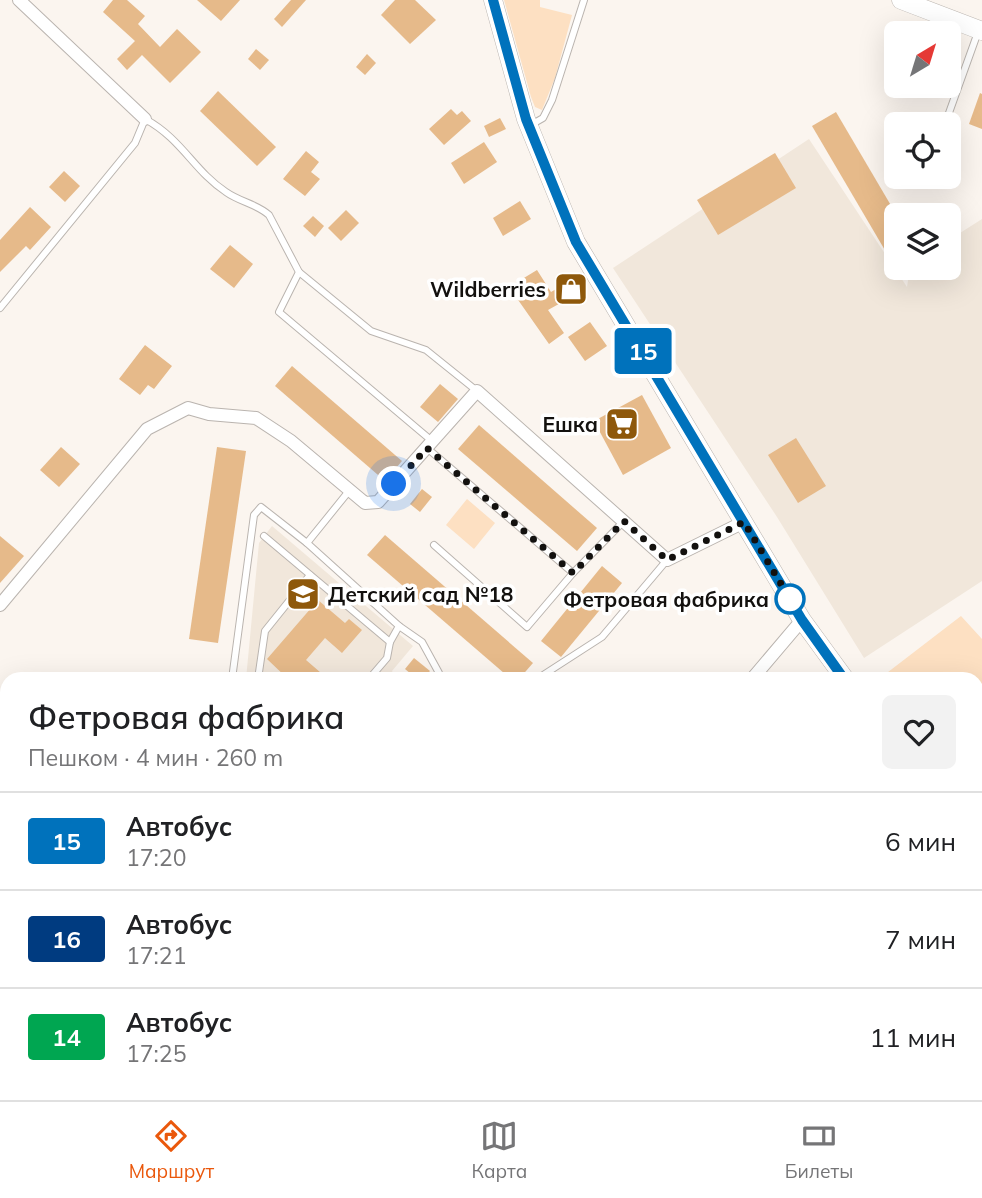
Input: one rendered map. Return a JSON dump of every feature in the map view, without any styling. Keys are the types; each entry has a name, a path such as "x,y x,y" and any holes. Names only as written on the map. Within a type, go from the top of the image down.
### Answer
{"street":[{"path":"19,0 145,119"},
{"path":"493,0 528,126 576,242 802,620 840,672"},
{"path":"901,0 938,7 980,31"},
{"path":"0,605 147,429 188,408 209,414 256,418 291,441 365,503 378,502 477,391 667,560 744,522"},
{"path":"757,672 802,620"}],"lane":[{"path":"528,126 543,118 552,100 584,0"},
{"path":"950,112 980,31"},
{"path":"0,308 45,255 52,240 109,177 135,143 145,119 179,142 211,181 270,215 299,272 371,331 426,349 477,391"},
{"path":"299,272 279,312 573,573"},
{"path":"307,543 350,490"},
{"path":"233,672 254,515 261,506 307,543 399,626 422,642 438,672"},
{"path":"433,545 527,627 573,573 624,521"},
{"path":"264,536 390,642"},
{"path":"548,672 602,637 667,560"},
{"path":"259,672 265,631 310,575"},
{"path":"375,672 387,658 390,642 399,626"}],"shaded area":[{"path":"504,0 540,0 540,7 572,15 555,78 542,110 535,107 531,97"},
{"path":"809,139 884,252 884,280 902,280 907,287 908,280 961,280 961,232 982,219 982,581 864,658 777,517 613,268"},
{"path":"467,499 495,523 474,549 446,525"},
{"name":"Детский сад №18","path":"272,526 413,646 393,672 247,672 259,543"},
{"path":"961,616 982,639 982,672 888,672"}],"building":[{"path":"113,0 127,0 145,16 138,24 160,47 177,29 201,52 170,83 142,55 127,70 117,59 135,41 103,12"},
{"path":"197,0 240,0 221,21"},
{"path":"291,0 306,0 282,27 274,19"},
{"path":"395,0 415,0 436,20 410,44 381,15"},
{"path":"256,49 269,60 260,70 248,59"},
{"path":"367,54 376,63 365,75 356,67"},
{"path":"218,91 276,147 257,166 200,111"},
{"path":"980,93 982,94 982,129 969,124"},
{"path":"451,109 457,115 462,111 471,121 444,145 429,129"},
{"path":"836,112 890,203 884,203 884,249 812,126"},
{"path":"500,118 506,129 489,137 484,126"},
{"path":"484,142 497,162 464,184 451,163"},
{"path":"306,151 319,162 311,172 320,179 305,196 283,179"},
{"path":"775,153 796,188 718,235 697,200"},
{"path":"64,171 80,186 65,202 49,187"},
{"path":"520,201 531,219 503,236 493,218"},
{"path":"30,207 51,227 30,250 26,246 0,272 0,240"},
{"path":"346,210 359,223 341,241 328,228"},
{"path":"313,216 324,226 315,237 303,226"},
{"path":"230,245 253,264 234,288 210,269"},
{"path":"537,270 551,292 577,277 584,290 548,310 564,333 549,344 509,287"},
{"path":"590,322 607,346 585,361 568,337"},
{"path":"145,345 172,366 154,389 148,385 140,395 119,379"},
{"path":"292,366 402,461 385,481 275,386"},
{"path":"440,384 458,399 438,422 420,407"},
{"path":"642,395 671,448 623,475 594,421"},
{"path":"479,425 597,528 577,551 458,449"},
{"path":"796,438 826,486 798,503 768,455"},
{"path":"61,447 80,464 59,487 40,470"},
{"path":"217,447 246,451 218,643 189,639"},
{"path":"422,489 432,497 420,512 410,504"},
{"path":"385,535 533,663 525,672 503,672 367,555"},
{"path":"0,536 24,556 0,583"},
{"path":"602,566 622,583 561,657 541,641"},
{"path":"318,600 345,623 349,619 362,630 342,653 325,638 306,660 320,672 281,672 267,659"},
{"path":"414,658 430,671 409,672 405,669"}],"bus line":[{"name":"15","path":"493,0 526,119 542,164 576,242 802,620 839,672"}],"place":[{"name":"Wildberries","path":"571,289"},
{"name":"Ешка","path":"622,424"},
{"name":"Детский сад №18","path":"303,594"},
{"name":"Фетровая фабрика","path":"790,599"}],"route":[{"path":"394,484 427,448 573,573 624,521 667,560 744,522 790,599"}]}
